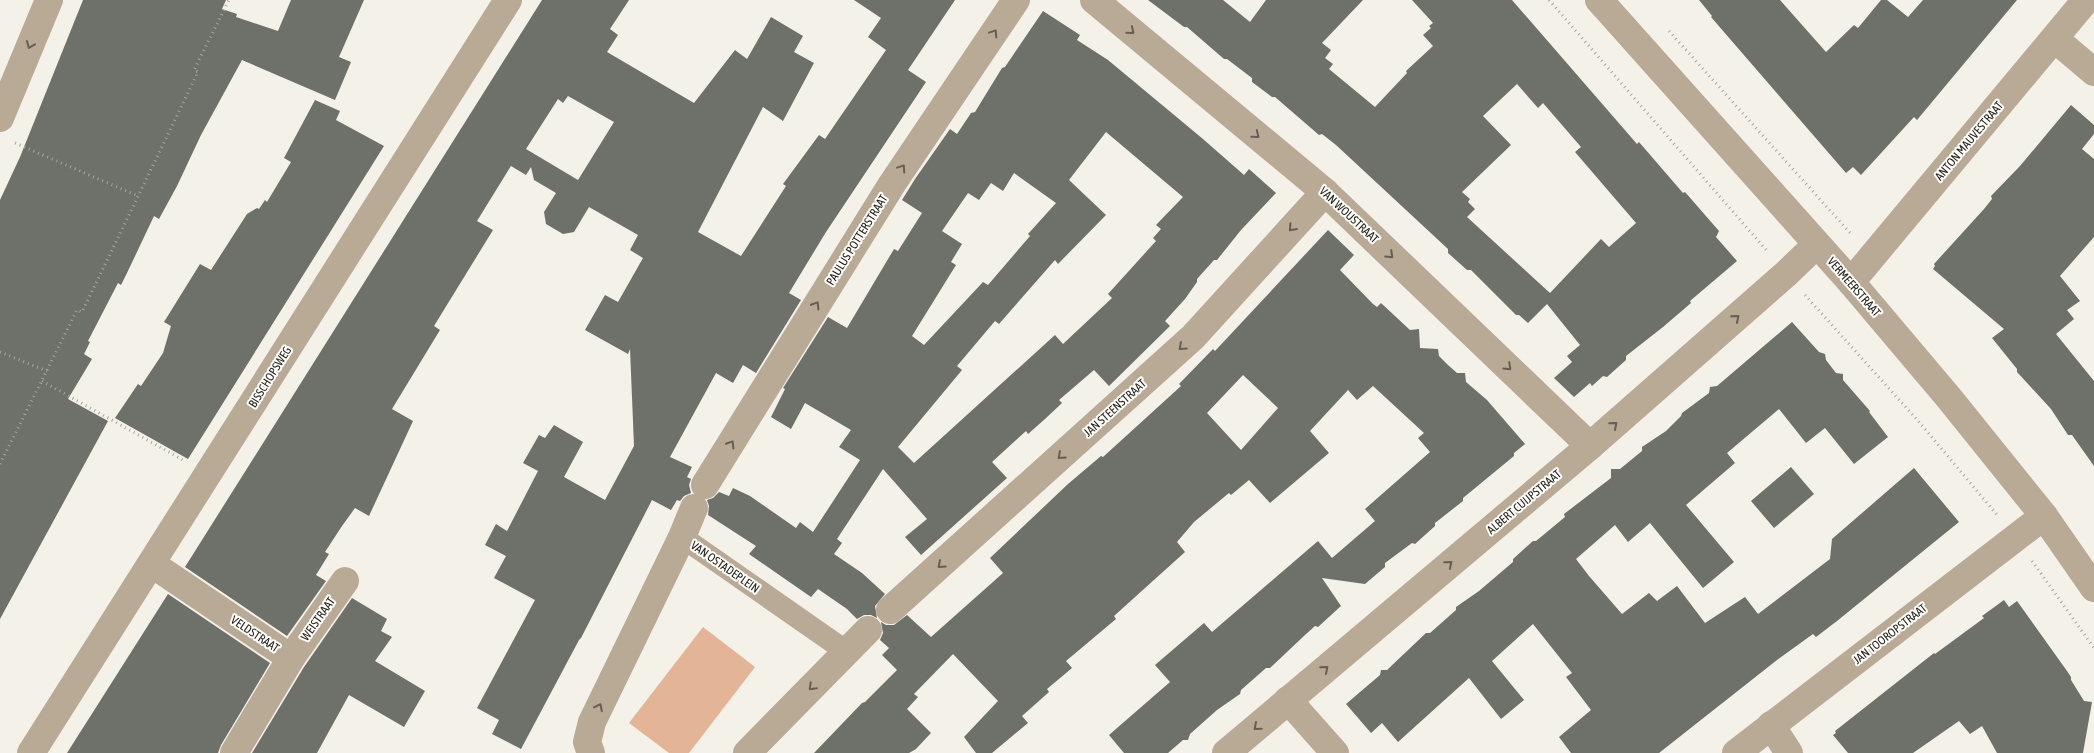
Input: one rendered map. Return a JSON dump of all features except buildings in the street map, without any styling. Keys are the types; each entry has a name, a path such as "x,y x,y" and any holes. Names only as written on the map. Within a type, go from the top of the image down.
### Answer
{"street":[{"path":"4,129 49,0"},
{"name":"BISSCHOPSWEG","path":"31,753 508,0"},
{"name":"PAULUS POTTERSTRAAT","path":"682,537 699,497 892,184 1016,0"},
{"name":"VAN WOUSTRAAT","path":"1094,0 1325,192 1590,446"},
{"name":"VERMEERSTRAAT","path":"1599,0 1851,282 2044,516 2094,588"},
{"name":"ANTON MAUVESTRAAT","path":"1851,282 2055,39 2088,6"},
{"path":"2055,39 2094,72"},
{"name":"JAN STEENSTRAAT","path":"890,610 1193,337 1325,192"},
{"name":"ALBERT CUIJPSTRAAT","path":"1226,753 1590,446 1787,273 1816,244"},
{"name":"JAN TOOROPSTRAAT","path":"1736,753 2044,516"},
{"name":"VAN OSTADEPLEIN","path":"591,753 587,742 592,722 682,537 847,652"},
{"name":"VELDSTRAAT","path":"152,564 291,658 234,753"},
{"name":"WEISTRAAT","path":"291,658 345,581"},
{"path":"747,753 868,630"},
{"path":"1288,700 1335,753"},
{"path":"1771,725 1789,753"}],"path":[{"path":"0,464 77,310 82,312 198,72 194,70 229,0"},
{"path":"1549,0 1920,423 2015,537 2094,648"},
{"path":"4,129 138,196"},
{"path":"0,352 47,371"},
{"path":"42,381 208,474"}],"shaded area":[{"path":"703,627 755,667 689,753 669,753 629,723"}]}
